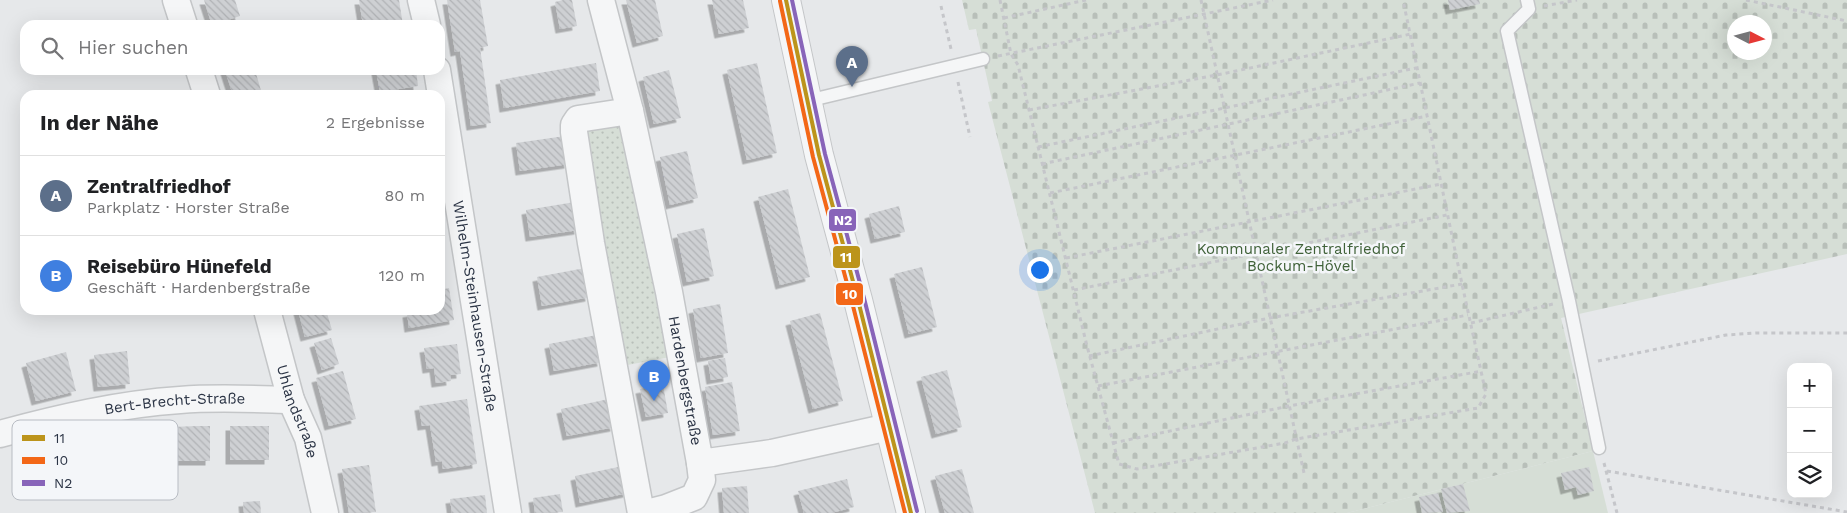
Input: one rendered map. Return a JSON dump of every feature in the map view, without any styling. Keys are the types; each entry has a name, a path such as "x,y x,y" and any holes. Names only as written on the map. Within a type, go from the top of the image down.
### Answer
{"street":[{"path":"176,0 182,20"},
{"path":"421,0 426,20"},
{"name":"Hardenbergstraße","path":"601,0 630,111 669,292 700,463 772,453 889,427"},
{"path":"786,0 807,101 828,188 911,513"},
{"path":"201,75 205,90"},
{"name":"Wilhelm-Steinhausen-Straße","path":"438,75 440,90"},
{"path":"630,111 578,119 574,125 574,132 591,242 640,513"},
{"name":"Wilhelm-Steinhausen-Straße","path":"445,120 508,513"},
{"name":"Uhlandstraße","path":"268,315 291,400 308,438 325,513"},
{"name":"Bert-Brecht-Straße","path":"52,420 139,404 180,400 231,398 291,400"},
{"path":"646,513 666,508 694,497 702,480 700,463"}],"lane":[{"path":"1528,4 1507,32 1569,301 1599,448"},
{"path":"807,101 982,59"}],"path":[{"path":"1000,0 1011,54 1018,65 1089,356 1119,464 1137,469 1285,444 1296,439 1478,408 1486,394 1416,68 1404,0"},
{"path":"1004,18 1086,0"},
{"path":"1201,0 1304,473"},
{"path":"982,59 1273,0"},
{"path":"1528,4 1577,0"},
{"path":"1746,0 1847,21"},
{"path":"1029,110 1217,75 1411,34"},
{"path":"1038,147 1416,68"},
{"path":"1042,164 1420,83"},
{"path":"1050,193 1427,116"},
{"path":"1066,258 1441,184"},
{"path":"1074,290 1447,215"},
{"path":"1089,356 1270,318 1462,284"},
{"path":"1471,323 1569,301"},
{"path":"1098,386 1468,315"},
{"path":"1582,364 1726,335 1756,332 1847,333"},
{"path":"1113,443 1289,406 1482,370"},
{"path":"1599,448 1607,471 1617,513"},
{"path":"1607,471 1847,512"}],"green space":[{"name":"Kommunaler Zentralfriedhof Bockum-Hövel","path":"962,0 1847,0 1847,254 1561,318 1593,451 1347,513 1095,513 988,102 992,101 976,29 969,30"},
{"path":"594,125 620,125 670,357 622,366 585,138 587,131"},
{"path":"1593,451 1608,513 1347,513"}],"building":[{"path":"204,0 235,0 240,16 228,20 210,20"},
{"path":"359,0 399,0 402,20 362,20"},
{"path":"447,0 480,0 488,46 480,48 491,123 471,126 460,51 455,52"},
{"path":"572,0 577,26 560,29 555,2"},
{"path":"626,0 655,0 663,36 637,43"},
{"path":"712,0 743,0 749,28 719,34"},
{"path":"1448,0 1479,0 1480,4 1450,10"},
{"path":"596,63 600,91 504,108 500,80"},
{"path":"757,63 777,153 747,160 727,70"},
{"path":"669,70 681,118 654,124 643,77"},
{"path":"227,75 256,75 261,90 231,90"},
{"path":"377,75 417,75 418,86 380,90"},
{"path":"565,136 569,164 520,171 516,143"},
{"path":"687,151 698,198 670,205 660,157"},
{"path":"788,189 810,277 780,285 758,197"},
{"path":"575,202 579,230 530,237 526,210"},
{"path":"899,206 905,232 875,239 869,214"},
{"path":"704,228 714,276 687,282 677,234"},
{"path":"922,267 937,327 909,334 894,274"},
{"path":"585,268 590,297 542,306 537,277"},
{"path":"449,288 454,320 409,328 407,315 445,315 445,289"},
{"path":"720,304 728,353 701,358 693,309"},
{"path":"820,313 843,401 813,409 790,321"},
{"path":"299,315 328,315 332,330 305,337"},
{"path":"597,335 602,362 554,371 549,344"},
{"path":"331,338 339,364 322,370 314,343"},
{"path":"457,344 461,374 450,375 451,381 436,383 434,368 427,369 424,348"},
{"path":"127,351 130,384 98,387 94,355"},
{"path":"66,352 76,391 36,401 26,363"},
{"path":"725,358 728,377 711,380 708,361"},
{"path":"947,370 962,427 936,434 921,377"},
{"path":"343,371 356,419 329,426 316,378"},
{"path":"732,382 740,431 713,435 705,387"},
{"path":"663,385 668,413 646,417 640,389"},
{"path":"467,399 477,464 443,469 442,461 436,462 430,425 422,426 419,406"},
{"path":"609,399 615,427 567,436 561,409"},
{"path":"210,426 210,461 178,461 178,427"},
{"path":"230,426 269,426 269,460 230,460"},
{"path":"369,465 376,512 349,513 342,469"},
{"path":"623,466 628,493 580,503 575,476"},
{"path":"1589,467 1594,491 1578,495 1576,487 1565,490 1561,473"},
{"path":"962,469 974,513 945,513 935,476"},
{"path":"847,479 854,507 831,513 804,513 798,491"},
{"path":"1463,484 1470,511 1447,513 1441,489"},
{"path":"747,486 749,513 724,513 722,488"},
{"path":"1438,493 1443,512 1422,513 1419,497"},
{"path":"560,494 563,512 535,513 533,498"},
{"path":"485,495 487,513 452,513 450,499"},
{"path":"260,501 261,513 244,513 243,502"}],"transit line":[{"name":"11","path":"786,0 819,155 858,300 911,513"},
{"name":"N2","path":"792,0 825,154 864,298 917,511"},
{"name":"10","path":"780,1 813,157 905,513"}],"place":[{"name":"Zentralfriedhof","path":"852,87"},
{"name":"Reisebüro Hünefeld","path":"654,401"}]}
